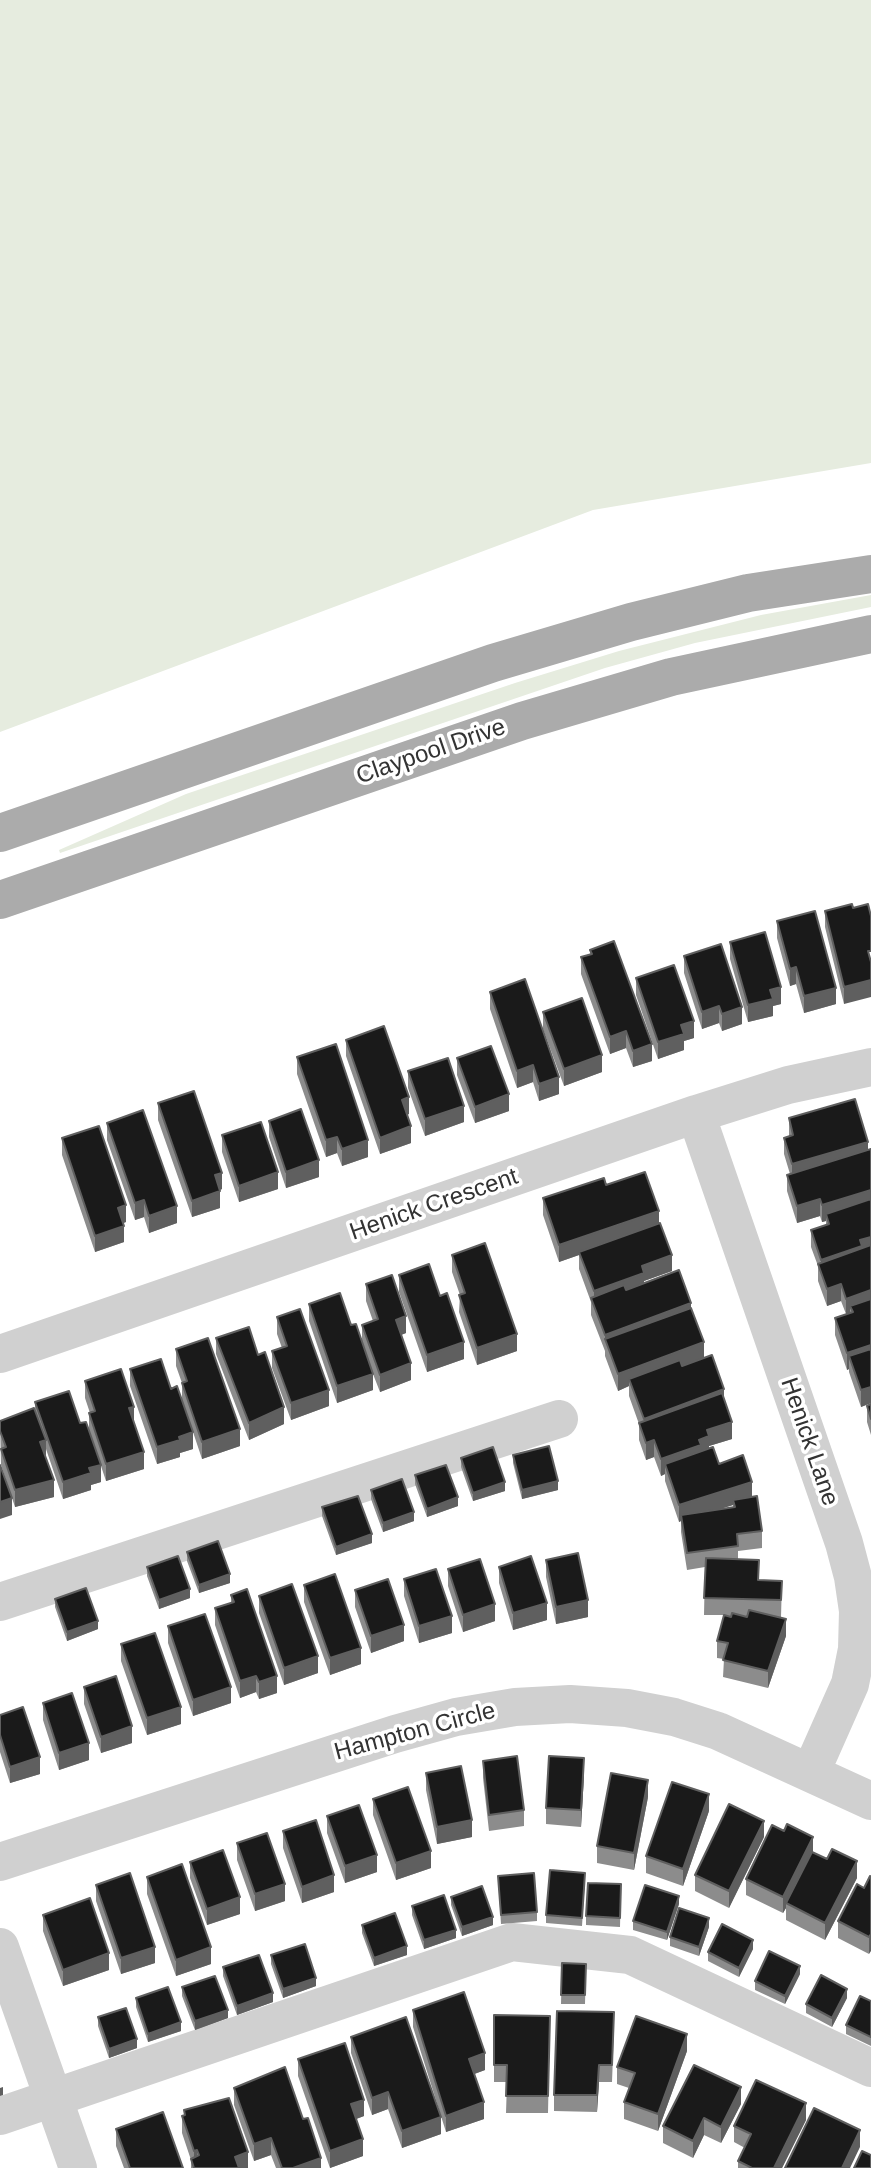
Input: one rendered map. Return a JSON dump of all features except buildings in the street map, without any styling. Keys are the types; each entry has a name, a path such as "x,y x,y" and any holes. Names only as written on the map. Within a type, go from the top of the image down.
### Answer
{"main road":[{"path":"0,833 492,663 631,622 748,593 871,574"},
{"name":"Claypool Drive","path":"0,900 522,721 671,677 871,634"}],"street":[{"name":"Henick Crescent","path":"0,1354 696,1114 788,1085 871,1067"},
{"name":"Henick Lane","path":"696,1114 844,1543 853,1577 858,1611 857,1649 850,1684 811,1772"},
{"path":"0,1602 559,1419"},
{"name":"Hampton Circle","path":"0,1862 395,1734 456,1717 515,1707 570,1704 626,1708 674,1717 718,1731 871,1801"},
{"path":"0,2116 512,1942 630,1955 871,2068"},
{"path":"0,1947 78,2168"}],"shaded area":[{"path":"0,0 871,0 871,463 593,510 0,732"},
{"path":"871,595 871,607 695,643 605,668 60,853 59,850 186,794 515,683 619,651 761,615"}]}
